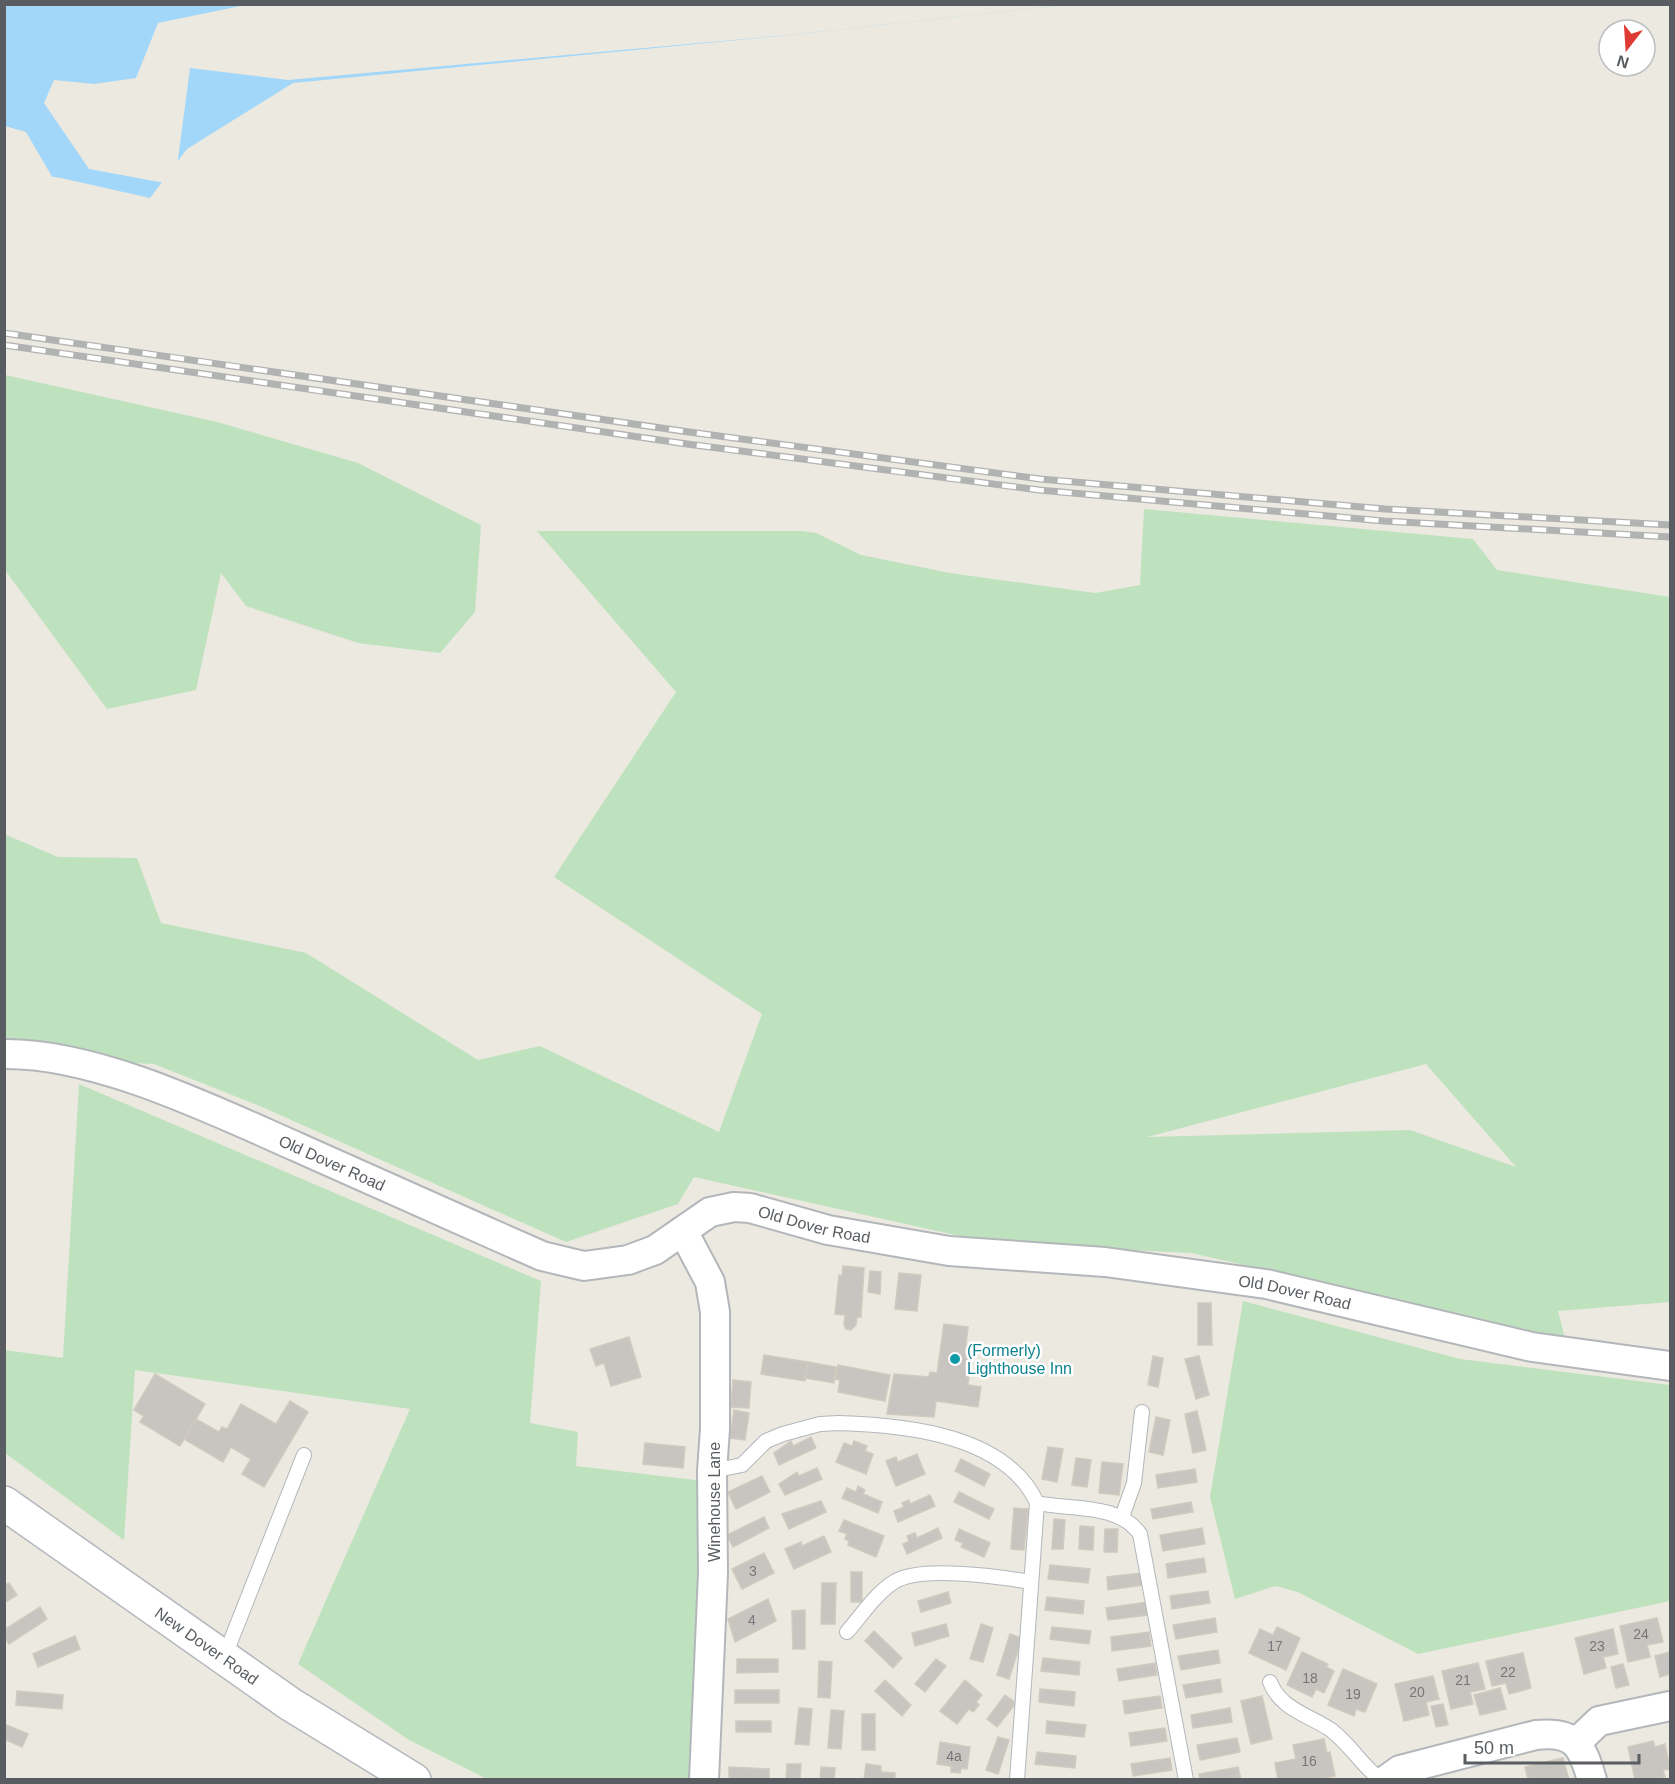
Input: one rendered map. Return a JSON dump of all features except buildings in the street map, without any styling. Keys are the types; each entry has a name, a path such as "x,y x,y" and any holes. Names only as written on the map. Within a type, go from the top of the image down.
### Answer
{"main road":[{"name":"New Dover Road","path":"4,1503 326,1728 414,1779"}],"street":[{"name":"Old Dover Road","path":"4,1054 70,1062 148,1086 237,1121 561,1262 595,1266 643,1256 696,1220 722,1208 750,1208 828,1230 949,1251 1105,1262 1266,1284 1532,1347 1671,1365"},
{"name":"Winehouse Lane","path":"682,1231 710,1282 715,1312 715,1429 712,1471 714,1573 704,1779"},
{"path":"1576,1743 1599,1721 1671,1706"},
{"path":"1383,1779 1400,1770 1536,1735 1558,1734 1576,1743 1584,1754 1592,1779"}],"lane":[{"path":"1122,1517 1134,1482 1142,1412"},
{"path":"712,1471 742,1465 766,1441 783,1434 820,1424 859,1423 943,1436 971,1445 999,1460 1019,1476 1037,1503 1017,1779"},
{"path":"224,1658 304,1455"},
{"path":"1037,1503 1099,1511 1122,1517 1140,1534 1146,1555 1186,1779"},
{"path":"847,1632 889,1586 906,1577 949,1573 1031,1582"},
{"path":"1270,1682 1275,1694 1283,1702 1333,1731 1370,1772 1383,1779"}],"green space":[{"path":"5,375 217,422 358,463 481,525 475,612 440,653 358,643 246,606 221,573 196,690 107,709 5,570"},
{"path":"1144,509 1473,539 1497,570 1670,597 1670,1302 1558,1311 1566,1342 1556,1342 1391,1298 1191,1253 991,1243 694,1177 678,1204 566,1242 262,1107 154,1064 5,1057 4,834 58,857 137,858 161,923 306,953 478,1060 540,1046 719,1132 762,1014 554,877 676,692 537,531 801,531 816,533 861,555 950,573 1095,593 1140,585","holes":["1426,1064 1516,1167 1410,1130 1147,1137"]},
{"path":"79,1084 541,1281 530,1423 578,1432 576,1466 704,1481 695,1779 487,1779 409,1740 298,1664 410,1409 135,1370 124,1540 5,1453 5,1350 63,1358"},
{"path":"1243,1301 1460,1359 1670,1385 1670,1601 1418,1654 1298,1592 1275,1586 1235,1599 1210,1497"}],"water":[{"path":"5,5 1063,5 799,34 293,83 187,149 150,198 61,178 5,170"}],"pier":[{"path":"250,4 1063,5 799,34 288,80 190,68 177,167 165,183 89,169 44,103 54,80 94,84 136,78 158,23"},
{"path":"5,126 26,132 54,180 4,173"}],"railway":[{"path":"4,333 689,432 1040,479 1385,509 1670,525"},
{"path":"4,345 687,444 1039,490 1384,521 1670,537"}],"place":[{"name":"(Formerly) Lighthouse Inn","path":"955,1359"}]}
